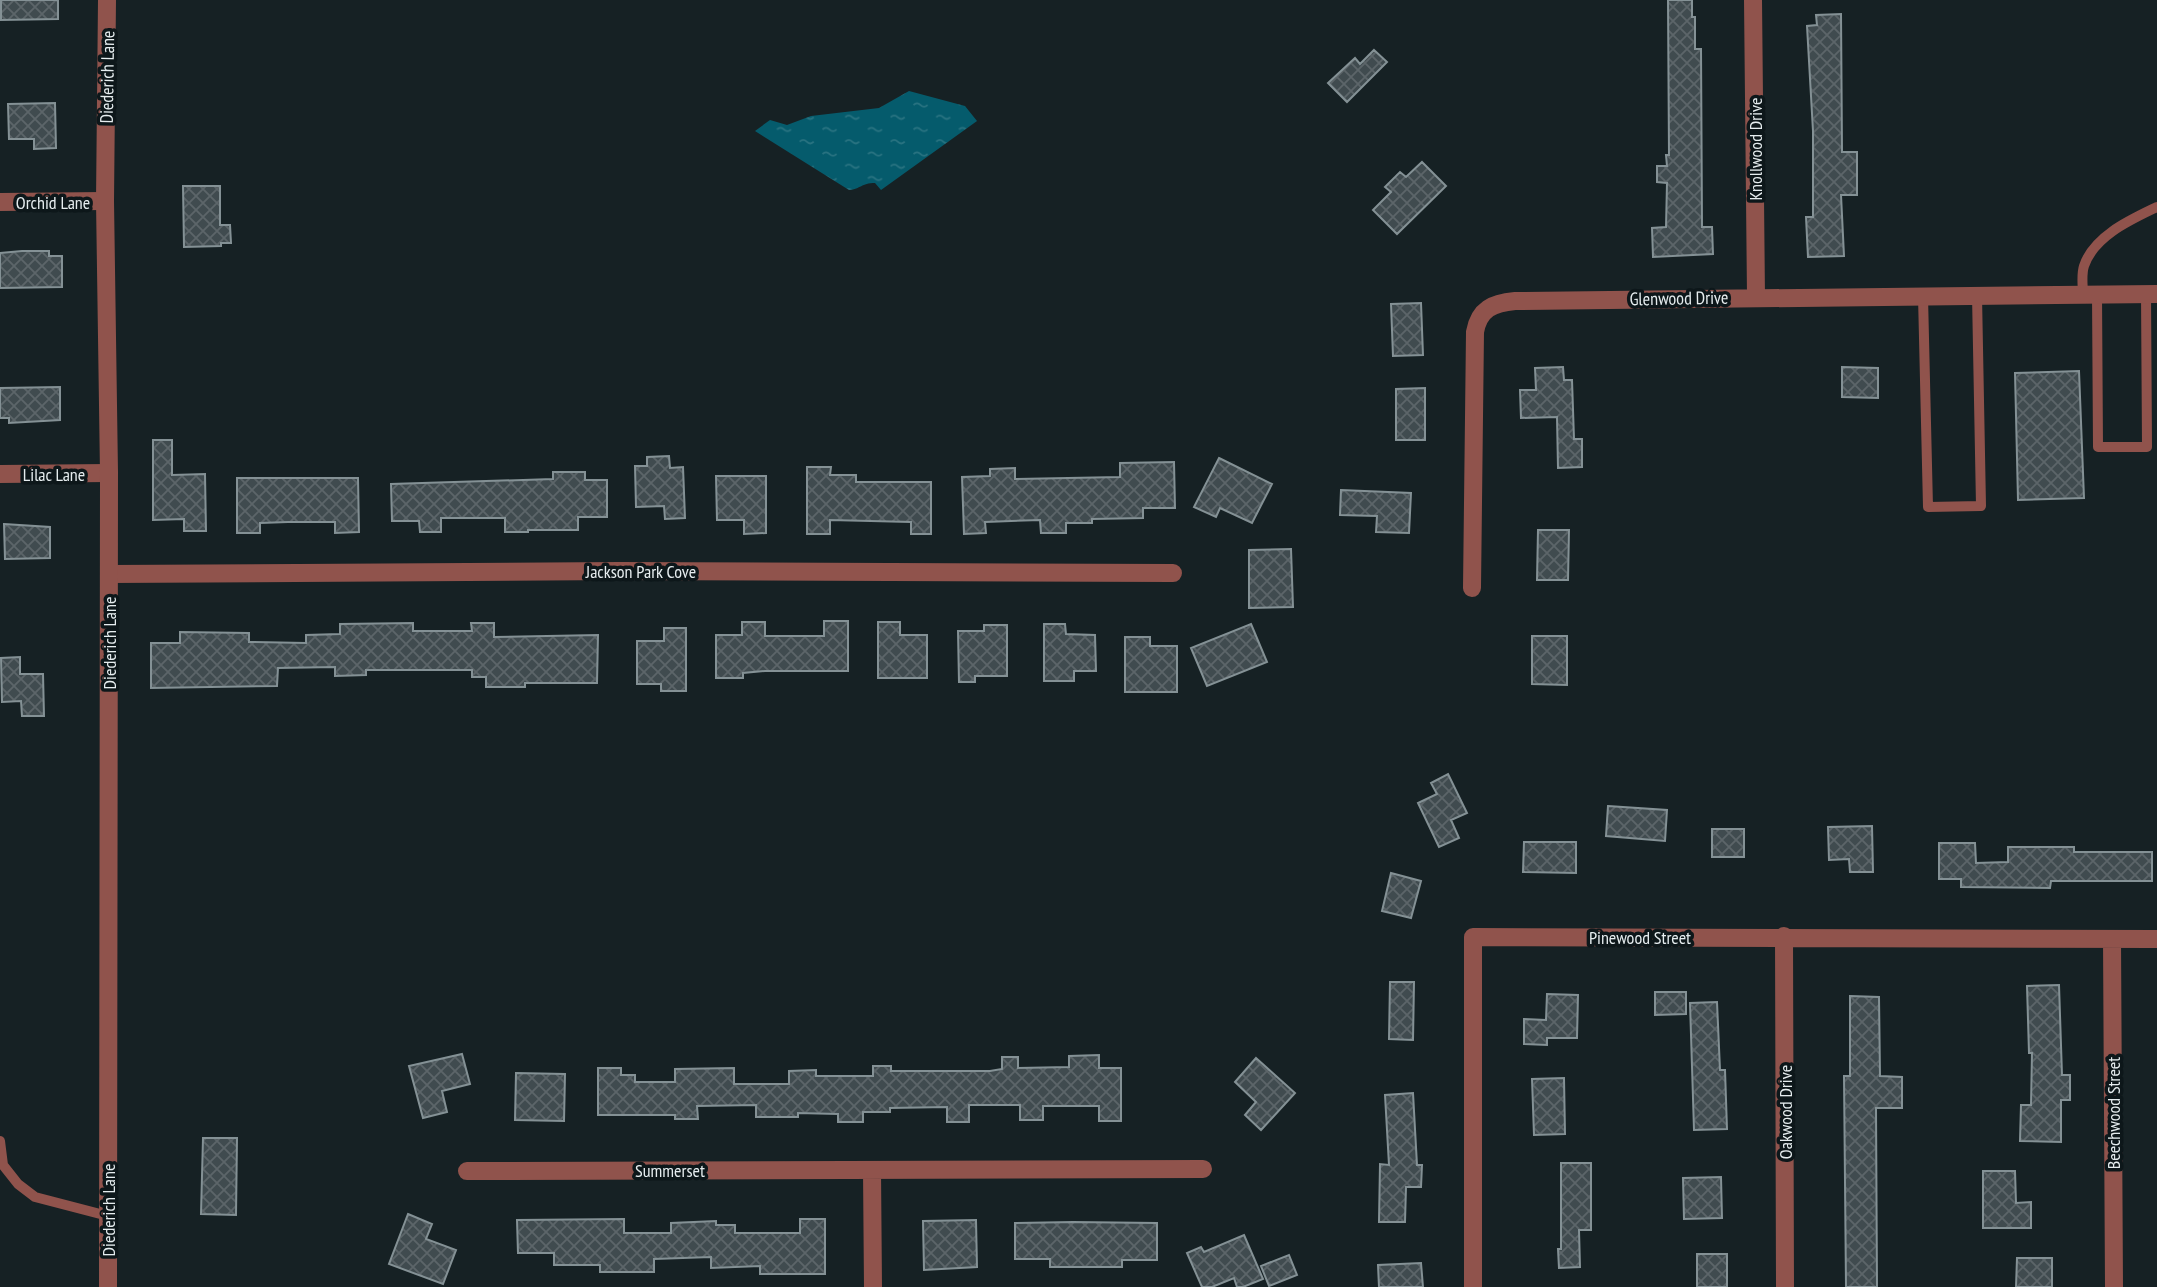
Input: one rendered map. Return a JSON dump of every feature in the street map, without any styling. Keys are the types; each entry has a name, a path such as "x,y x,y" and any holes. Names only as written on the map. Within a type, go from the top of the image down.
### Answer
{"street":[{"name":"Diederich Lane","path":"107,0 105,201 109,473 108,1287"},
{"name":"Knollwood Drive","path":"1754,0 1756,297"},
{"name":"Orchid Lane","path":"0,202 105,201"},
{"name":"Glenwood Drive","path":"1472,589 1475,332 1480,315 1493,304 1515,301 1756,297 2152,294"},
{"name":"Lilac Lane","path":"0,474 109,473"},
{"name":"Jackson Park Cove","path":"109,574 606,571 1173,573"},
{"name":"Oakwood Drive","path":"1784,936 1785,1287"},
{"name":"Pinewood Street","path":"1474,1287 1473,937 2157,939"},
{"name":"Beechwood Street","path":"2112,939 2114,1287"},
{"name":"Summerset","path":"467,1171 1203,1169"},
{"path":"872,1170 873,1287"}],"lane":[{"path":"2152,294 2147,447 2098,447 2090,295 2083,268 2092,248 2127,222 2157,207"},
{"path":"1923,296 1928,507 1941,507 1981,506 1977,295"},
{"path":"0,1141 3,1165 18,1184 35,1197 108,1216"}],"water":[{"path":"909,91 965,106 977,121 881,190 875,183 849,190 755,131 770,120 787,125 811,116 879,108"}],"building":[{"path":"1,0 58,0 58,19 1,20"},
{"path":"1668,0 1692,0 1695,49 1701,49 1702,227 1712,227 1713,254 1653,257 1652,228 1666,227 1667,183 1657,182 1657,166 1667,166 1666,155 1669,155"},
{"path":"1841,14 1842,152 1857,152 1857,195 1841,195 1844,256 1808,257 1806,217 1813,217 1813,131 1807,26 1817,25 1816,15"},
{"path":"1374,50 1387,62 1347,102 1328,83 1355,58 1360,64"},
{"path":"55,103 56,148 34,149 34,139 9,139 8,104"},
{"path":"1422,162 1446,186 1397,234 1373,210 1391,192 1385,187 1400,172 1406,177"},
{"path":"183,186 220,186 220,225 230,225 231,243 221,243 221,246 184,247"},
{"path":"49,251 49,256 62,256 62,287 0,288 0,253"},
{"path":"1421,303 1423,355 1393,356 1391,304"},
{"path":"1563,367 1564,380 1572,380 1574,439 1582,439 1582,467 1558,468 1557,417 1521,418 1520,390 1536,390 1535,368"},
{"path":"1842,367 1878,368 1878,398 1842,397"},
{"path":"2079,371 2084,498 2018,500 2015,373"},
{"path":"60,387 60,420 9,423 9,418 0,418 0,388"},
{"path":"1425,388 1425,440 1396,440 1396,389"},
{"path":"153,440 172,440 172,475 205,474 206,531 184,531 184,519 153,520"},
{"path":"669,456 670,468 683,467 685,518 665,519 664,506 636,507 635,466 647,466 647,457"},
{"path":"1219,458 1272,484 1252,523 1220,508 1216,517 1194,507"},
{"path":"1174,462 1175,508 1143,508 1143,518 1092,519 1092,523 1066,523 1066,533 1041,533 1040,520 985,522 986,533 964,534 962,477 990,476 990,469 1015,468 1015,479 1120,477 1120,463"},
{"path":"807,467 831,467 830,475 856,475 856,482 931,482 931,534 911,534 911,522 830,520 830,534 807,534"},
{"path":"553,472 585,472 585,480 607,480 607,517 578,517 578,530 528,532 505,532 505,518 441,518 441,532 420,532 419,521 392,521 391,484 553,479"},
{"path":"716,476 766,476 766,533 744,534 744,520 717,520"},
{"path":"237,478 358,478 359,532 335,533 335,522 288,522 260,523 260,533 237,533"},
{"path":"1341,490 1411,493 1409,533 1376,532 1377,516 1340,515"},
{"path":"4,524 50,527 50,558 5,559"},
{"path":"1538,530 1569,530 1568,580 1537,580"},
{"path":"1291,549 1293,607 1249,608 1249,550"},
{"path":"824,621 848,621 848,671 765,671 743,673 743,678 716,678 716,635 742,635 742,622 765,622 765,636 824,636"},
{"path":"878,622 900,622 900,635 927,635 927,678 878,678"},
{"path":"413,623 413,631 472,631 471,623 494,623 494,637 598,635 597,683 525,683 525,687 486,687 486,677 472,677 472,670 366,670 366,675 335,676 335,667 278,668 277,686 151,688 151,643 180,643 180,632 249,633 249,642 306,643 306,635 340,634 340,624"},
{"path":"1044,624 1065,624 1066,634 1095,635 1096,671 1074,671 1074,681 1044,681"},
{"path":"1251,624 1267,662 1207,686 1191,648"},
{"path":"984,625 1007,625 1007,676 975,676 975,682 959,682 958,631 984,631"},
{"path":"664,628 686,628 686,691 661,691 661,684 637,684 637,641 664,641"},
{"path":"1532,636 1567,636 1567,685 1532,684"},
{"path":"1125,637 1150,637 1150,646 1177,646 1177,692 1125,692"},
{"path":"20,657 20,674 43,674 44,716 22,716 21,701 2,702 1,658"},
{"path":"1448,774 1467,813 1451,820 1459,838 1439,847 1418,803 1437,794 1431,783"},
{"path":"1608,806 1667,810 1665,841 1606,836"},
{"path":"1872,826 1873,872 1850,872 1849,859 1829,860 1828,827"},
{"path":"1712,829 1744,829 1744,857 1712,857"},
{"path":"1524,842 1576,842 1576,873 1523,872"},
{"path":"1939,843 1975,843 1976,863 2008,862 2008,847 2074,847 2074,852 2152,852 2152,881 2051,881 2050,888 1961,887 1961,879 1939,879"},
{"path":"1391,873 1421,881 1411,918 1382,911"},
{"path":"1390,982 1414,982 1413,1040 1389,1039"},
{"path":"2059,985 2062,1075 2070,1075 2070,1100 2061,1100 2061,1142 2020,1141 2021,1105 2031,1105 2032,1053 2029,1053 2027,986"},
{"path":"1655,992 1686,992 1686,1014 1655,1015"},
{"path":"1547,994 1578,995 1577,1038 1547,1038 1547,1045 1524,1044 1524,1019 1546,1020"},
{"path":"1850,996 1879,997 1880,1076 1902,1077 1902,1108 1876,1108 1877,1287 1846,1287 1844,1076 1850,1076"},
{"path":"1717,1002 1720,1070 1725,1070 1727,1129 1694,1130 1690,1003"},
{"path":"462,1054 470,1084 442,1091 447,1112 423,1118 409,1066"},
{"path":"1099,1055 1099,1068 1121,1068 1121,1121 1099,1121 1099,1106 1043,1106 1043,1120 1020,1120 1020,1105 969,1105 969,1122 947,1122 947,1107 890,1108 890,1112 863,1112 863,1122 838,1122 838,1114 798,1113 798,1117 756,1117 756,1105 697,1106 698,1119 675,1119 675,1115 598,1115 598,1068 621,1068 621,1075 635,1075 635,1082 675,1082 675,1069 734,1068 734,1084 789,1084 789,1071 816,1070 816,1076 873,1076 873,1066 891,1066 891,1071 990,1071 1002,1069 1002,1057 1018,1057 1018,1068 1069,1067 1069,1056"},
{"path":"1256,1058 1295,1093 1261,1130 1245,1115 1256,1102 1235,1082"},
{"path":"516,1073 565,1074 564,1121 515,1120"},
{"path":"1564,1078 1565,1134 1534,1135 1532,1079"},
{"path":"1413,1093 1417,1165 1422,1165 1421,1187 1406,1187 1405,1222 1379,1222 1380,1164 1389,1165 1385,1095"},
{"path":"203,1138 237,1138 236,1215 201,1214"},
{"path":"1561,1163 1591,1163 1591,1230 1579,1230 1580,1267 1559,1268"},
{"path":"1983,1171 2015,1171 2016,1203 2031,1202 2031,1228 1983,1228"},
{"path":"1721,1177 1722,1218 1684,1219 1683,1178"},
{"path":"408,1214 432,1224 426,1239 456,1250 443,1284 389,1264"},
{"path":"624,1219 624,1233 671,1233 671,1223 716,1221 716,1225 735,1225 735,1233 800,1233 800,1219 825,1219 825,1274 760,1274 760,1266 711,1268 711,1257 654,1259 654,1272 600,1272 600,1265 554,1265 554,1253 518,1253 517,1220"},
{"path":"976,1220 977,1267 924,1270 923,1221"},
{"path":"1015,1223 1157,1223 1157,1260 1122,1260 1122,1267 1050,1267 1050,1259 1015,1259"},
{"path":"1244,1235 1263,1279 1243,1287 1237,1287 1234,1278 1212,1287 1202,1287 1187,1253 1201,1247 1204,1252"},
{"path":"1697,1254 1727,1254 1727,1287 1697,1287"},
{"path":"1289,1255 1297,1275 1269,1286 1261,1266"},
{"path":"2017,1258 2052,1258 2052,1287 2016,1287"},
{"path":"1421,1263 1423,1287 1379,1287 1378,1265"}]}
